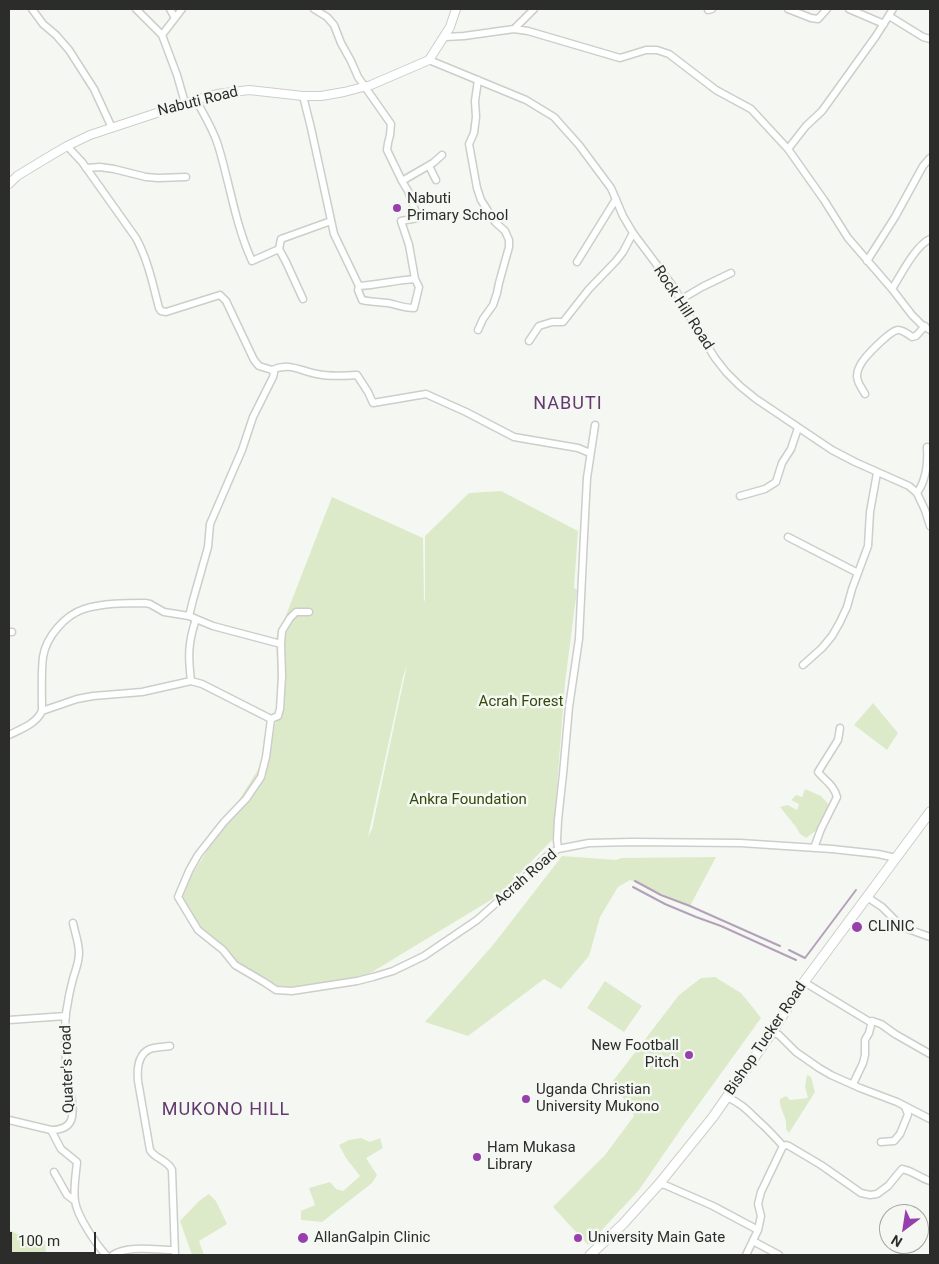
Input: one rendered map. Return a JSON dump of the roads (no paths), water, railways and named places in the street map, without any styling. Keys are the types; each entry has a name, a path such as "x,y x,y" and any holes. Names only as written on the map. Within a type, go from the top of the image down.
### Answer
{"main road":[{"name":"Bishop Tucker Road","path":"592,1255 659,1184 713,1117 804,982 930,812"}],"street":[{"path":"32,9 43,24 69,50 94,89 112,128"},
{"path":"136,9 162,35 185,103"},
{"path":"170,9 175,18"},
{"path":"162,35 182,9"},
{"path":"303,96 334,234 360,286 358,290 362,300 414,308 419,287 415,279 401,221 418,218 408,191 387,150 390,124 358,77 334,25 327,17 314,9"},
{"path":"428,60 445,37 456,9"},
{"path":"514,29 534,9"},
{"path":"788,9 818,19 827,9"},
{"path":"848,9 884,24"},
{"path":"788,149 806,126 822,111 893,9"},
{"path":"889,16 923,37 930,39"},
{"path":"445,37 514,29 528,31 620,58 646,50 657,50 669,54 716,90 751,109 788,149 848,238 912,315 928,328 912,337 905,332 895,330 883,339 865,358 858,371 858,382 865,394"},
{"name":"Nabuti Road","path":"9,184 17,176 67,146 90,135 185,103 217,94 249,90 303,96 321,96 344,92 371,85 428,60"},
{"name":"Rock Hill Road","path":"428,60 526,100 554,117 579,144 605,180 633,233 648,256 675,289 715,358 726,372 756,400 832,450 877,473 909,486 917,493"},
{"path":"478,80 474,133 469,144 477,188 481,200 495,222 505,231 509,240 509,247 493,306 483,319 478,330"},
{"path":"196,100 210,125 218,145 237,219 252,261 279,249"},
{"path":"67,146 120,214 141,248 152,280 158,308 161,311 166,312 220,296 226,301 254,360 259,366 272,370 286,366 317,374 356,375 368,392 372,403 426,394 514,437 578,448 590,453"},
{"path":"402,181 433,164 442,155"},
{"path":"867,261 930,158"},
{"path":"429,166 436,180"},
{"path":"86,168 114,169 146,177 186,177"},
{"path":"577,262 616,199"},
{"path":"303,299 279,249 281,239 331,221"},
{"path":"529,341 539,326 552,322 563,322 589,289 616,262 633,233"},
{"path":"892,289 917,251 927,240 930,240"},
{"path":"680,300 731,273"},
{"path":"360,286 415,279"},
{"path":"189,616 208,547 210,524 242,450 253,417 273,376 272,370"},
{"path":"558,848 558,820 569,707 579,639 587,478 595,426"},
{"path":"740,496 765,489 776,482 782,463 791,449 798,428"},
{"path":"927,447 928,461 923,485 917,493 930,526"},
{"path":"803,665 832,636 847,607 868,546 870,512 877,473"},
{"path":"788,537 858,573"},
{"path":"9,735 31,724 42,711 43,658 46,646 56,629 76,612 83,609 100,606 150,604 164,612 189,616 213,626 281,644"},
{"path":"42,711 76,699 142,692 191,681 202,684 271,719 278,716 280,709 282,631 296,612 309,612"},
{"path":"191,681 188,657 189,644 196,619"},
{"name":"Acrah Road","path":"271,719 266,757 261,777 246,798 198,855 178,897 198,930 222,950 235,965 276,990 292,991 357,981 393,971 424,956 477,920 558,848 589,843 740,843 878,854 896,858"},
{"path":"814,848 837,797 832,786 818,772 838,740 840,728"},
{"path":"867,897 882,907 905,928 930,937"},
{"name":"Quater's road","path":"9,1120 58,1130 70,1123 72,1118 66,1073 66,1016 79,954 72,923"},
{"path":"804,982 870,1022 881,1024 930,1054"},
{"path":"9,1020 66,1016"},
{"path":"853,1084 863,1063 866,1040 872,1021"},
{"path":"772,1032 810,1063 830,1075 886,1097 930,1120"},
{"path":"112,1255 123,1251 144,1249 174,1253 172,1170 169,1164 152,1154 150,1150 138,1081 141,1057 145,1052 170,1046"},
{"path":"727,1097 744,1107 783,1146 786,1145 821,1165 861,1193 870,1196 877,1194 888,1186 902,1169 914,1172 919,1177 930,1181"},
{"path":"881,1142 894,1141 900,1134 908,1114 905,1106"},
{"path":"51,1130 61,1149 77,1162 75,1201 82,1220 100,1249 106,1255"},
{"path":"746,1255 758,1230 761,1216 758,1204 761,1192 783,1146"},
{"path":"54,1172 68,1195 75,1201"},
{"path":"659,1184 713,1206 758,1230"},
{"path":"753,1241 779,1255"}],"waterway":[{"path":"635,881 661,895 780,946"},
{"path":"633,887 665,904 721,926 796,960"},
{"path":"789,950 805,958 856,890"}],"place":[{"name":"Nabuti Primary School","path":"397,208"},
{"name":"CLINIC","path":"857,927"},
{"name":"New Football Pitch","path":"689,1055"},
{"name":"Uganda Christian University Mukono","path":"526,1099"},
{"name":"Ham Mukasa Library","path":"477,1157"},
{"name":"AllanGalpin Clinic","path":"303,1238"},
{"name":"University Main Gate","path":"578,1238"}],"district":[{"name":"NABUTI","path":"568,404"},
{"name":"MUKONO HILL","path":"226,1110"}],"park label":[{"name":"Acrah Forest","path":"521,702"},
{"name":"Ankra Foundation","path":"468,800"}]}
